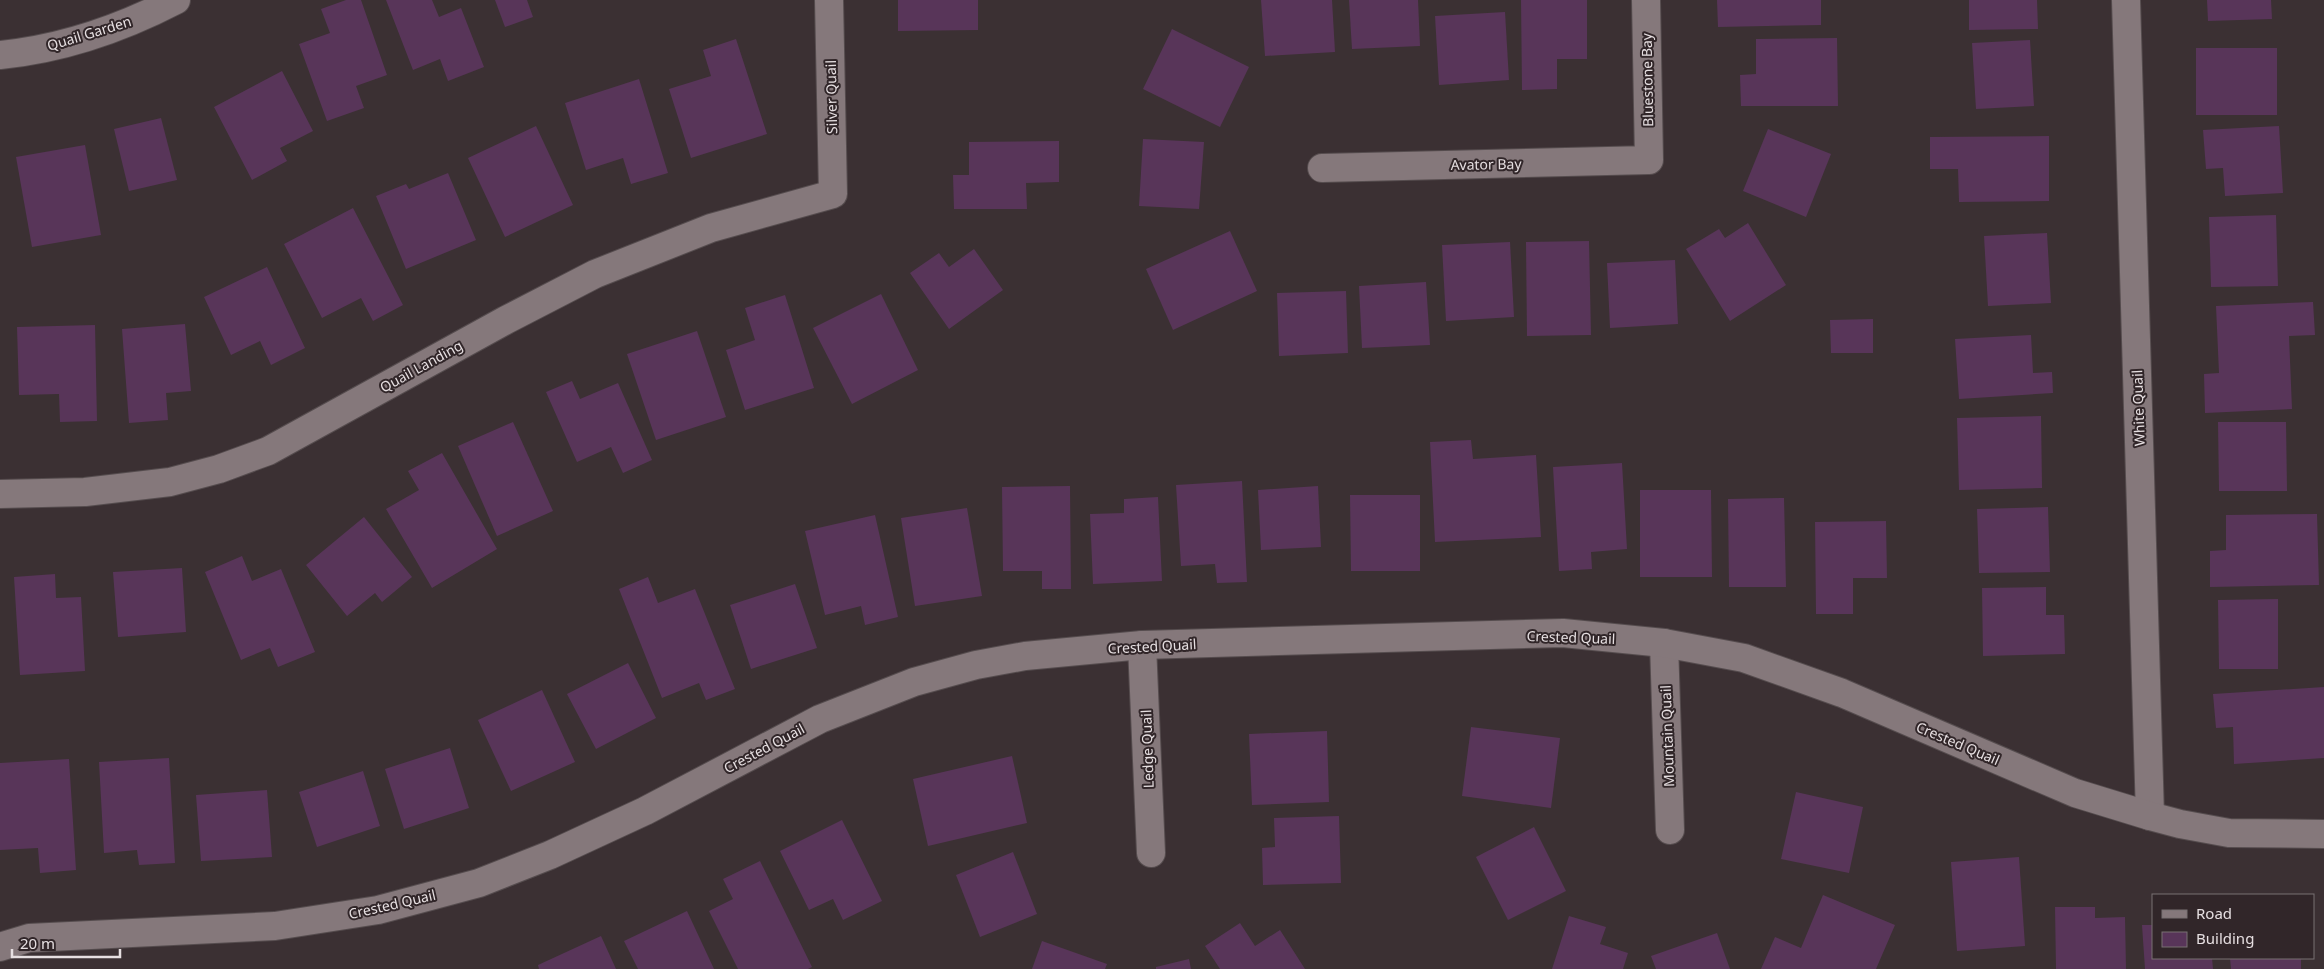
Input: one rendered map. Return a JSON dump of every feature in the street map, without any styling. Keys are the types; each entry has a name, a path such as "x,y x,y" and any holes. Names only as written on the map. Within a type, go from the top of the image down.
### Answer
{"street":[{"name":"Quail Garden","path":"0,54 58,45 107,30 176,0"},
{"name":"Silver Quail","path":"829,0 833,194"},
{"name":"Bluestone Bay","path":"1646,0 1649,160"},
{"name":"White Quail","path":"2126,0 2150,816"},
{"name":"Avator Bay","path":"1322,168 1649,160"},
{"name":"Quail Landing","path":"0,494 85,492 170,482 220,469 268,451 506,320 594,274 711,228 833,194"},
{"name":"Crested Quail","path":"0,947 28,938 275,926 378,910 479,883 550,855 646,811 820,719 914,682 976,665 1026,656 1142,645 1563,633 1664,643 1753,661 1842,693 2075,793 2150,816 2180,824 2229,833 2324,834"},
{"name":"Mountain Quail","path":"1664,643 1670,830"},
{"name":"Ledge Quail","path":"1142,645 1151,852"}],"building":[{"path":"346,0 361,0 387,75 356,86 364,108 327,121 299,44 330,33 321,9"},
{"path":"386,0 432,0 439,17 461,8 484,67 448,81 440,59 413,70"},
{"path":"495,0 527,0 533,17 505,27"},
{"path":"898,0 978,0 978,30 898,31"},
{"path":"1261,0 1332,0 1335,52 1265,56"},
{"path":"1349,0 1418,0 1420,46 1352,49"},
{"path":"1521,0 1587,0 1587,59 1557,59 1557,89 1522,90"},
{"path":"1717,0 1821,0 1821,25 1718,27"},
{"path":"1969,0 2037,0 2038,29 1969,30"},
{"path":"2207,0 2271,0 2272,19 2208,21"},
{"path":"1505,12 1509,80 1439,85 1435,16"},
{"path":"1172,29 1249,67 1220,127 1143,89"},
{"path":"1837,38 1838,106 1741,106 1740,75 1756,74 1756,39"},
{"path":"736,39 767,134 691,158 669,89 711,76 703,50"},
{"path":"2030,40 2034,106 1976,109 1972,43"},
{"path":"2196,48 2277,48 2277,115 2196,115"},
{"path":"282,71 313,131 280,148 287,161 252,180 214,107"},
{"path":"639,79 668,173 631,184 623,158 586,170 565,103"},
{"path":"161,118 177,180 129,191 114,129"},
{"path":"536,126 573,205 505,237 468,158"},
{"path":"2279,126 2283,193 2225,196 2223,168 2206,169 2203,130"},
{"path":"1768,129 1831,154 1806,217 1743,191"},
{"path":"2049,136 2049,201 1959,202 1958,169 1930,169 1930,137"},
{"path":"1143,139 1204,142 1199,209 1139,206"},
{"path":"1059,141 1059,182 1026,183 1027,209 954,209 953,175 969,175 969,142"},
{"path":"85,145 101,235 32,247 16,157"},
{"path":"448,173 476,240 406,269 376,196 406,184 409,189"},
{"path":"353,208 403,305 373,321 361,298 322,318 284,244"},
{"path":"2276,215 2278,286 2211,287 2209,217"},
{"path":"1748,223 1786,285 1730,321 1686,249 1719,229 1725,238"},
{"path":"1230,231 1257,291 1173,330 1146,269"},
{"path":"2047,233 2051,303 1988,306 1984,236"},
{"path":"1589,241 1591,335 1527,336 1526,242"},
{"path":"1510,242 1514,317 1446,321 1442,245"},
{"path":"974,249 1003,290 949,329 910,273 939,253 949,267"},
{"path":"1675,260 1678,324 1610,328 1607,263"},
{"path":"267,267 305,348 271,365 260,341 231,355 204,297"},
{"path":"1426,282 1430,345 1362,348 1359,286"},
{"path":"1346,291 1348,353 1279,356 1277,293"},
{"path":"881,294 918,370 852,404 813,328"},
{"path":"785,295 814,388 745,410 726,350 755,340 745,308"},
{"path":"2313,302 2315,335 2289,336 2292,409 2205,413 2204,374 2219,373 2216,306"},
{"path":"1873,319 1873,353 1831,353 1830,320"},
{"path":"185,324 191,391 166,393 168,420 129,423 122,329"},
{"path":"95,325 97,421 60,422 59,394 19,395 17,327"},
{"path":"697,331 726,417 656,440 627,354"},
{"path":"2031,335 2033,373 2052,372 2053,393 1959,399 1955,339"},
{"path":"572,381 580,399 618,383 652,460 623,473 611,447 577,462 546,392"},
{"path":"2041,416 2042,488 1959,490 1957,418"},
{"path":"513,422 553,511 497,536 458,446"},
{"path":"2218,422 2286,422 2287,491 2219,491"},
{"path":"1471,440 1473,459 1536,455 1541,537 1435,542 1430,442"},
{"path":"442,453 497,549 432,588 386,509 419,490 408,471"},
{"path":"1622,463 1627,549 1591,552 1592,569 1559,571 1553,467"},
{"path":"1242,481 1247,582 1217,583 1215,564 1181,566 1176,485"},
{"path":"1070,486 1071,589 1042,589 1042,571 1003,571 1002,487"},
{"path":"1318,486 1321,547 1261,550 1258,490"},
{"path":"1640,490 1711,490 1712,577 1640,577"},
{"path":"1350,495 1420,495 1420,571 1351,571"},
{"path":"1158,497 1162,581 1093,584 1090,514 1124,513 1124,499"},
{"path":"1784,498 1786,587 1729,587 1728,499"},
{"path":"2048,507 2050,572 1979,573 1977,509"},
{"path":"967,508 982,596 915,606 901,518"},
{"path":"2317,514 2319,585 2210,587 2210,551 2226,550 2226,515"},
{"path":"875,515 898,617 865,625 861,606 825,615 805,531"},
{"path":"364,517 412,577 382,602 375,593 347,616 306,565"},
{"path":"1886,521 1887,578 1853,578 1853,614 1816,614 1815,522"},
{"path":"242,556 252,581 281,569 315,652 278,667 270,648 241,660 205,572"},
{"path":"182,568 186,632 118,637 113,572"},
{"path":"55,574 56,598 81,597 85,671 20,675 14,577"},
{"path":"648,577 658,603 695,589 735,689 706,700 699,683 662,698 619,589"},
{"path":"795,584 817,648 751,669 730,605"},
{"path":"2046,587 2046,615 2064,615 2065,654 1983,656 1982,588"},
{"path":"2278,599 2278,669 2219,669 2218,600"},
{"path":"628,663 656,718 596,749 567,694"},
{"path":"2324,687 2324,758 2234,764 2233,727 2216,728 2213,694"},
{"path":"542,690 575,762 511,791 478,720"},
{"path":"1471,727 1560,738 1551,808 1462,796"},
{"path":"1327,731 1329,802 1252,805 1249,734"},
{"path":"450,748 469,808 404,829 385,769"},
{"path":"1012,756 1027,823 928,846 913,779"},
{"path":"169,758 175,863 139,865 137,850 104,853 99,762"},
{"path":"69,759 76,870 40,873 38,848 0,850 0,763"},
{"path":"363,771 380,826 317,847 299,792"},
{"path":"267,790 272,857 201,861 196,795"},
{"path":"1796,792 1863,807 1849,873 1781,859"},
{"path":"1339,816 1341,883 1263,885 1262,848 1275,847 1274,818"},
{"path":"842,820 882,901 843,920 833,899 809,910 780,851"},
{"path":"1534,827 1566,891 1508,920 1476,857"},
{"path":"1013,852 1037,914 980,937 956,875"},
{"path":"2019,857 2025,946 1957,951 1951,862"},
{"path":"760,861 812,967 808,969 738,969 709,911 733,899 723,879"},
{"path":"1823,895 1895,925 1876,969 1761,969 1775,937 1801,948"},
{"path":"2055,907 2095,907 2095,918 2125,917 2126,969 2056,969"},
{"path":"687,911 714,969 638,969 624,941"},
{"path":"1569,916 1606,927 1600,944 1628,953 1623,969 1552,969"},
{"path":"1240,923 1255,946 1280,930 1305,969 1220,969 1205,946"},
{"path":"2142,925 2152,925 2152,959 2212,959 2213,969 2145,969"},
{"path":"1717,933 1730,969 1656,969 1651,956"},
{"path":"601,936 616,969 539,969 538,965"},
{"path":"1042,941 1107,964 1105,969 1032,969"},
{"path":"1189,959 1191,969 1156,969 1156,967"},
{"path":"2230,959 2301,959 2301,969 2231,969"}]}
